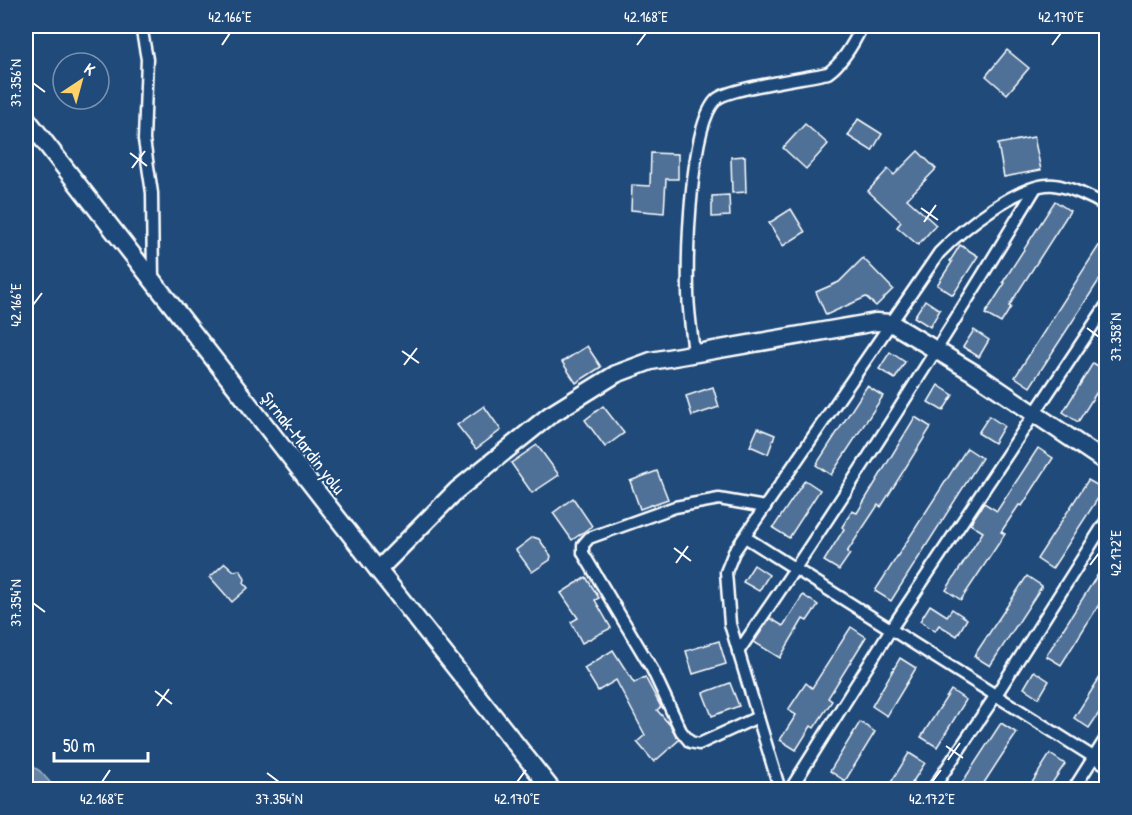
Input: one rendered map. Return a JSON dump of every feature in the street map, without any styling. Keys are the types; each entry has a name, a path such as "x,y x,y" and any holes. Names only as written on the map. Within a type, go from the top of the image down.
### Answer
{"main road":[{"name":"Şırnak-Mardin yolu","path":"26,118 378,570 552,789"},
{"path":"378,570 457,489 550,415 616,374 651,361 876,322 891,323 937,350 1107,462"}],"street":[{"path":"141,26 147,59 144,140 152,193 153,282"},
{"path":"694,354 688,292 690,210 697,153 708,111 718,97 739,90 828,73 841,60 862,26"},
{"path":"780,789 730,624 726,572 734,552 939,254 954,238 1001,202 1053,185 1094,198 1107,206"},
{"path":"738,652 796,569 937,350 1035,189"},
{"path":"790,789 891,629 1107,306"},
{"path":"758,717 699,744 690,742 681,731 652,669 583,553 583,545 589,538 675,507 720,499 765,507"},
{"path":"932,789 996,696 1107,521"},
{"path":"745,537 1107,765"},
{"path":"1073,789 1107,738"}],"water":[{"path":"26,762 40,771 56,789 26,789"}],"building":[{"path":"1007,50 1029,68 1007,94 986,76"},
{"path":"858,119 882,134 872,151 848,136"},
{"path":"805,124 828,144 806,169 783,148"},
{"path":"1034,137 1041,170 1004,177 998,144"},
{"path":"918,151 936,169 907,199 936,225 918,245 897,227 901,222 868,191 888,169 894,175"},
{"path":"651,153 678,154 678,179 666,179 664,213 631,210 632,185 650,186"},
{"path":"745,156 746,192 732,193 731,157"},
{"path":"729,195 730,216 712,217 712,196"},
{"path":"1055,201 1070,211 1009,306 1011,307 1001,323 985,314"},
{"path":"791,209 805,232 783,246 769,223"},
{"path":"1107,233 1107,268 1030,387 1015,377"},
{"path":"960,245 978,256 953,295 937,285"},
{"path":"863,258 893,289 876,306 866,297 826,315 816,292 839,282"},
{"path":"925,300 940,310 930,327 914,317"},
{"path":"974,330 989,340 979,357 963,347"},
{"path":"587,346 601,367 576,383 562,362"},
{"path":"890,352 905,362 895,379 879,369"},
{"path":"1093,363 1107,371 1107,376 1078,422 1063,412"},
{"path":"938,385 953,395 943,411 928,402"},
{"path":"867,386 883,396 831,475 816,465"},
{"path":"713,387 719,407 692,416 686,396"},
{"path":"484,406 501,430 476,449 457,425"},
{"path":"603,406 624,433 605,447 585,420"},
{"path":"989,416 1004,426 994,443 978,433"},
{"path":"915,417 931,427 881,507 878,505 847,552 850,554 839,570 824,561 844,529 842,527 852,511 857,513"},
{"path":"758,428 775,435 768,454 750,446"},
{"path":"537,445 559,475 532,493 511,463"},
{"path":"967,448 982,458 891,601 875,591"},
{"path":"1038,448 1053,458 1022,506 1019,505 1001,532 1005,534 961,600 946,590 983,532 970,524 984,503 997,511"},
{"path":"657,471 668,499 640,509 630,481"},
{"path":"805,480 820,490 789,538 773,528"},
{"path":"1088,480 1104,489 1052,569 1037,559"},
{"path":"573,498 592,526 572,540 553,513"},
{"path":"533,537 539,539 551,556 550,560 532,572 516,550"},
{"path":"1107,560 1107,592 1061,665 1046,656"},
{"path":"225,563 234,571 239,570 242,573 244,583 248,588 232,602 210,577"},
{"path":"754,565 769,575 759,591 743,582"},
{"path":"1027,576 1042,586 990,666 974,656"},
{"path":"586,577 599,598 595,600 611,628 582,643 571,622 578,618 561,593"},
{"path":"803,595 818,605 807,621 803,619 780,658 754,642 770,618 783,626"},
{"path":"930,605 947,616 952,609 967,619 957,636 939,625 935,631 920,621"},
{"path":"851,627 866,637 828,698 832,701 814,728 811,726 796,750 780,740 796,715 788,710 806,683 812,688"},
{"path":"719,641 726,664 693,674 686,651"},
{"path":"613,650 634,683 645,677 661,707 657,710 679,740 654,762 637,742 645,735 616,680 598,691 584,668"},
{"path":"900,658 916,668 887,716 872,706"},
{"path":"1107,666 1107,701 1089,728 1074,718"},
{"path":"1034,671 1049,681 1039,698 1024,688"},
{"path":"730,683 739,706 712,716 703,693"},
{"path":"951,690 966,700 937,747 921,737"},
{"path":"860,722 875,732 845,781 830,771"},
{"path":"1001,723 1017,733 980,789 958,789"},
{"path":"909,753 925,763 908,789 887,789"},
{"path":"1050,754 1065,764 1048,789 1028,789"}]}
